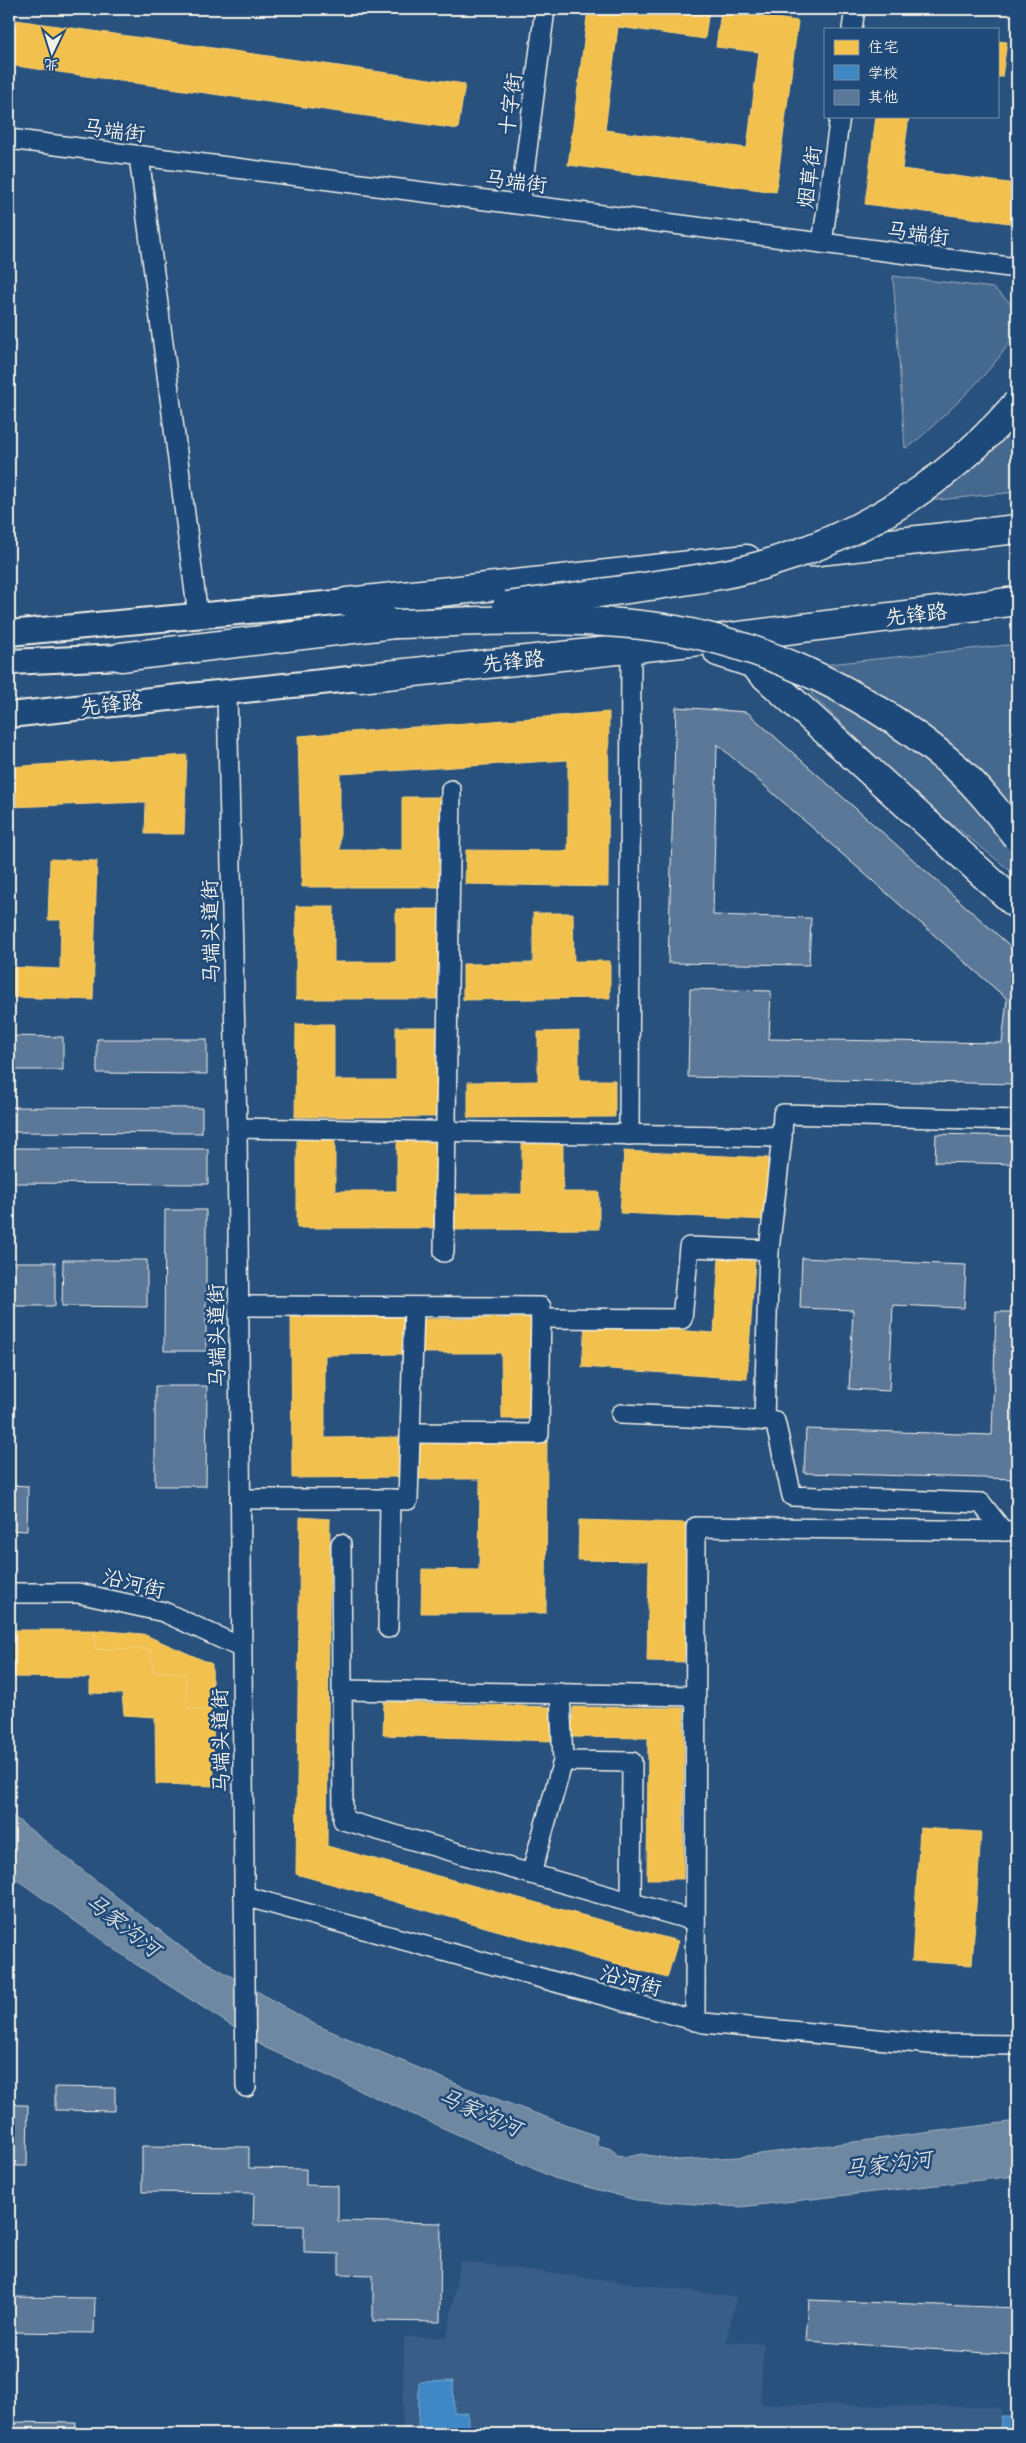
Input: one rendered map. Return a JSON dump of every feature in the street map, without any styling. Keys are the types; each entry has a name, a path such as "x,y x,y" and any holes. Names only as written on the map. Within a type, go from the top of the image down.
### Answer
{"highway":[{"path":"121,657 394,624 700,578 767,564 813,548 863,527 908,500 955,466 990,434 1017,403"},
{"path":"347,602 1017,529"},
{"name":"先锋路","path":"359,678 691,642 1017,601"},
{"path":"394,624 556,620 621,623 674,630 728,643 790,664 850,693 910,730 959,771 1017,838"},
{"path":"691,642 751,663 1017,905"}],"main road":[{"path":"9,633 347,602"},
{"path":"9,662 121,657"},
{"name":"先锋路","path":"9,714 359,678"}],"street":[{"name":"十字街","path":"520,204 545,9"},
{"path":"852,28 855,9"},
{"name":"烟草街","path":"822,243 840,118"},
{"name":"马端街","path":"9,139 1017,268"},
{"path":"139,156 198,616"},
{"path":"629,1135 631,649"},
{"name":"马端头道街","path":"227,693 237,1128 246,2087"},
{"path":"444,1252 450,790"},
{"path":"764,1420 769,1250 784,1114 1017,1120"},
{"path":"237,1128 782,1137"},
{"path":"541,1318 682,1319 689,1247 769,1250"},
{"path":"239,1306 542,1307 539,1434 411,1433"},
{"path":"240,1499 408,1500 414,1307"},
{"path":"621,1414 775,1421 792,1496 981,1503 1010,1531"},
{"path":"388,1628 390,1499"},
{"path":"695,2021 696,1527 1010,1531"},
{"path":"341,1544 343,1820 695,1921"},
{"name":"沿河街","path":"9,1594 78,1593 164,1612 242,1648"},
{"path":"343,1690 695,1696"},
{"path":"531,1874 563,1761 560,1694"},
{"path":"563,1761 632,1762 631,1902"},
{"name":"沿河街","path":"244,1896 695,2021 930,2044 1017,2045"}],"shaded area":[{"path":"893,276 993,288 1015,307 1016,316 1016,326 1011,339 1001,355 972,388 939,420 913,444 905,448"},
{"path":"1017,413 1017,492 918,502"},
{"path":"1017,644 1017,876 918,797 811,694 820,665"},
{"path":"460,2261 737,2297 726,2342 764,2343 760,2404 1001,2407 1000,2434 402,2434 404,2337 447,2337"}],"water":[{"name":"马家沟河","path":"9,1813 185,1950 316,2025 464,2087 597,2136 597,2145 612,2149 617,2155 628,2157 641,2154 678,2160 737,2157 1017,2121 1017,2176 741,2207 636,2200 554,2178 266,2048 134,1963 9,1874"}],"building: 住宅":[{"path":"588,9 709,9 705,39 618,27 605,130 747,148 759,52 716,47 721,11 798,21 776,192 568,165"},
{"path":"9,19 465,84 458,129 9,65"},
{"path":"998,41 1007,42 1002,77 998,77"},
{"path":"1017,50 1017,86 1013,85"},
{"path":"876,118 909,118 902,169 1017,184 1017,224 865,204"},
{"path":"609,712 608,887 465,884 466,850 568,851 568,760 340,774 340,850 402,850 402,797 447,797 447,887 302,887 298,736"},
{"path":"187,755 184,834 145,834 146,802 9,807 9,767"},
{"path":"50,859 97,861 93,1000 9,997 9,967 60,969 61,920 48,920"},
{"path":"296,906 334,906 334,962 396,962 396,909 441,909 441,999 296,999"},
{"path":"533,913 573,913 574,961 610,961 610,998 463,1000 463,964 533,963"},
{"path":"296,1024 334,1024 334,1080 396,1080 396,1027 441,1027 441,1117 295,1117"},
{"path":"579,1031 579,1080 615,1080 615,1117 468,1118 468,1082 538,1081 538,1032"},
{"path":"297,1135 335,1136 335,1191 397,1191 397,1138 442,1138 442,1228 297,1228"},
{"path":"563,1143 563,1192 599,1192 599,1229 452,1230 452,1194 522,1194 522,1144"},
{"path":"624,1151 768,1158 765,1220 620,1213"},
{"path":"719,1258 755,1261 747,1379 582,1367 585,1323 714,1333"},
{"path":"291,1317 403,1317 403,1354 325,1355 325,1438 402,1437 402,1477 292,1478"},
{"path":"535,1318 535,1419 502,1419 501,1353 422,1353 422,1319"},
{"path":"420,1437 547,1438 546,1613 421,1613 422,1569 479,1570 480,1479 419,1479"},
{"path":"300,1517 330,1519 327,1846 678,1941 667,1978 296,1874"},
{"path":"579,1520 688,1523 684,1662 647,1661 649,1561 578,1560"},
{"path":"9,1630 95,1630 95,1649 150,1649 153,1671 186,1673 187,1708 213,1710 214,1786 156,1784 155,1717 124,1715 122,1694 90,1693 90,1678 9,1677"},
{"path":"95,1630 143,1634 212,1664 213,1710 187,1708 186,1673 153,1671 150,1649 95,1649"},
{"path":"384,1702 552,1707 551,1741 383,1735"},
{"path":"573,1707 684,1708 683,1879 647,1879 648,1738 572,1737"},
{"path":"920,1828 981,1832 972,1965 912,1961"}],"building: 学校":[{"path":"453,2381 454,2412 468,2413 468,2434 418,2434 419,2382"},
{"path":"1001,2416 1017,2416 1017,2434 1000,2434"},
{"path":"902,2428 902,2434 858,2434 858,2429"}],"building: 其他":[{"path":"676,707 747,712 1017,952 1017,1084 688,1077 690,989 771,991 769,1039 1002,1043 1007,999 717,744 713,915 811,918 809,965 668,963"},
{"path":"9,1036 63,1037 63,1070 9,1070"},
{"path":"97,1039 207,1039 207,1074 97,1073"},
{"path":"9,1107 202,1108 202,1133 9,1132"},
{"path":"936,1134 1017,1136 1017,1164 935,1162"},
{"path":"9,1148 208,1149 208,1184 9,1183"},
{"path":"1017,1168 1017,1293 1014,1292"},
{"path":"165,1210 206,1210 206,1351 164,1351"},
{"path":"802,1258 966,1265 964,1308 893,1305 889,1391 849,1389 853,1310 800,1308"},
{"path":"63,1260 147,1260 147,1307 62,1306"},
{"path":"9,1262 55,1262 55,1306 9,1306"},
{"path":"996,1312 1017,1312 1017,1479 804,1473 806,1429 992,1435"},
{"path":"155,1386 207,1386 206,1486 155,1486"},
{"path":"9,1485 28,1486 27,1531 9,1530"},
{"path":"55,2087 115,2088 115,2111 55,2110"},
{"path":"9,2105 28,2105 27,2166 9,2166"},
{"path":"142,2146 249,2147 249,2168 306,2169 306,2185 338,2186 338,2221 441,2223 440,2322 373,2321 373,2275 339,2274 339,2254 304,2253 304,2226 253,2225 254,2193 142,2192"},
{"path":"9,2297 95,2298 94,2333 9,2332"},
{"path":"809,2300 1017,2308 1017,2355 806,2341"},
{"path":"9,2422 76,2423 75,2434 9,2434"}]}
